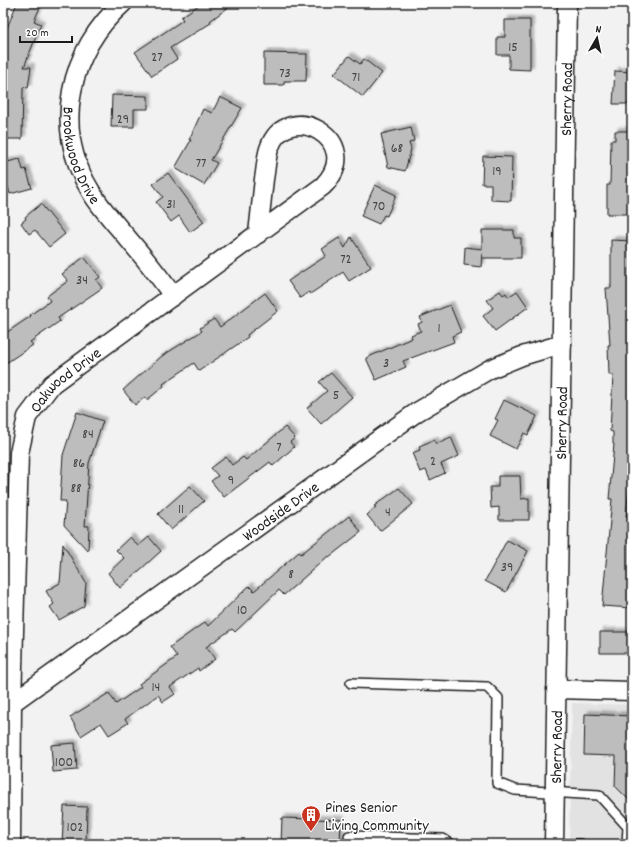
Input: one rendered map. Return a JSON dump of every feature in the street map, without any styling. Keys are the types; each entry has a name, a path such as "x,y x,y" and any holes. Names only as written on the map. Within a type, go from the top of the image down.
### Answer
{"street":[{"name":"Brookwood Drive","path":"123,3 101,24 85,49 79,63 74,77 69,106 70,136 78,165 90,192 173,296"},
{"name":"Sherry Road","path":"554,844 567,3"},
{"name":"Oakwood Drive","path":"11,844 12,703 19,453 27,417 52,384 258,234 329,181 336,166 335,150 332,143 321,131 307,125 298,125 283,130 272,141 267,156 258,234"},
{"name":"Woodside Drive","path":"12,703 417,412 490,369 522,356 562,344"},
{"path":"556,689 632,691"}],"lane":[{"path":"351,683 487,687 498,698 497,783 515,790 599,795 628,827 627,844"},
{"path":"349,836 443,839 451,844"},
{"path":"554,844 581,844"}],"shaded area":[{"path":"572,703 632,705 632,844 569,844"}],"building":[{"path":"17,3 42,3 34,21 41,24 24,67 31,67 28,88 23,87 22,139 3,139 3,38"},
{"path":"202,3 234,3 210,21 211,23 170,48 177,59 152,76 135,52 183,20 181,17"},
{"path":"505,20 530,20 530,70 509,69 509,55 497,55 497,37 505,37"},
{"path":"264,53 307,54 306,81 284,81 284,85 264,85"},
{"path":"349,56 360,64 364,59 382,73 363,97 334,74"},
{"path":"615,71 632,72 632,104 613,104"},
{"path":"112,95 148,96 148,109 134,109 134,127 111,127"},
{"path":"220,97 242,108 211,160 217,163 204,185 175,168 191,140 189,140 203,109 212,113"},
{"path":"411,127 414,141 409,143 411,149 405,171 388,167 381,134"},
{"path":"615,131 632,131 632,214 607,214 607,185 610,185 611,140 615,140"},
{"path":"483,156 512,157 511,201 491,200 491,184 482,184"},
{"path":"20,159 23,170 26,169 32,188 10,194 3,170 3,163"},
{"path":"168,173 204,222 190,232 179,216 171,222 156,202 163,197 153,184"},
{"path":"375,185 396,195 387,216 384,215 379,224 361,216"},
{"path":"41,204 65,234 49,247 35,230 29,234 21,223 26,219 25,217"},
{"path":"482,230 514,230 514,238 521,238 521,258 482,258 482,254 481,267 464,265 465,247 482,249"},
{"path":"351,237 371,267 349,281 343,272 310,294 309,292 300,298 288,281 326,256 322,249 339,238 345,248"},
{"path":"611,240 632,241 632,321 630,321 632,374 630,375 632,433 629,461 632,461 626,516 630,517 628,539 632,539 632,608 602,606 612,499 609,499 614,444 613,432 610,431 613,375 609,375 608,345 610,345 606,288 611,288"},
{"path":"84,257 100,277 96,280 102,288 58,318 60,321 30,342 33,345 3,365 3,335 50,301 47,296 68,281 62,274"},
{"path":"500,291 503,295 506,293 508,297 517,291 528,307 495,331 483,316 493,308 487,300"},
{"path":"265,293 278,311 247,335 248,337 199,371 194,363 163,384 164,386 147,400 145,397 135,405 123,390 162,356 202,331 200,328 214,319 220,327"},
{"path":"450,305 461,332 452,336 454,342 403,361 406,367 376,380 366,358 412,338 411,335 421,331 418,324 422,322 420,317"},
{"path":"331,373 352,397 321,424 307,408 327,391 319,382"},
{"path":"504,400 537,416 528,435 524,433 516,449 490,436 498,420 495,419"},
{"path":"77,412 103,421 89,463 85,526 89,526 88,551 64,525 66,501 60,501 63,455"},
{"path":"285,427 295,438 290,442 294,447 273,466 270,462 224,497 211,481 218,476 211,468 226,457 232,465 243,457 246,460"},
{"path":"451,437 459,456 441,464 445,473 430,480 426,470 420,472 412,453 420,450 419,446 434,440 436,444"},
{"path":"498,476 520,476 521,499 529,498 529,520 499,520 499,507 491,508 490,487 498,487"},
{"path":"190,486 204,501 171,530 158,514"},
{"path":"399,488 413,504 380,531 367,515 376,507 374,506"},
{"path":"349,516 361,532 329,557 328,556 284,595 279,590 235,632 232,629 206,647 215,659 199,671 198,668 170,687 175,694 163,702 158,695 125,719 128,723 109,735 101,723 81,736 70,717 109,693 116,704 141,687 139,684 177,657 170,647 205,622 208,626 249,586 254,591 299,552 301,554"},
{"path":"130,537 138,546 149,537 161,551 120,588 108,573 124,558 116,550"},
{"path":"507,540 528,551 506,592 485,581"},
{"path":"63,544 86,583 84,606 59,620 50,607 54,604 46,591 60,583"},
{"path":"600,632 632,632 632,653 600,653"},
{"path":"585,714 632,716 632,803 615,786 616,756 584,755"},
{"path":"75,743 77,770 53,772 51,745"},
{"path":"64,806 87,807 86,844 62,844"},
{"name":"Pines Senior Living Community","path":"282,818 341,820 340,844 281,844"}],"place":[{"name":"Pines Senior Living Community","path":"311,832"}]}
